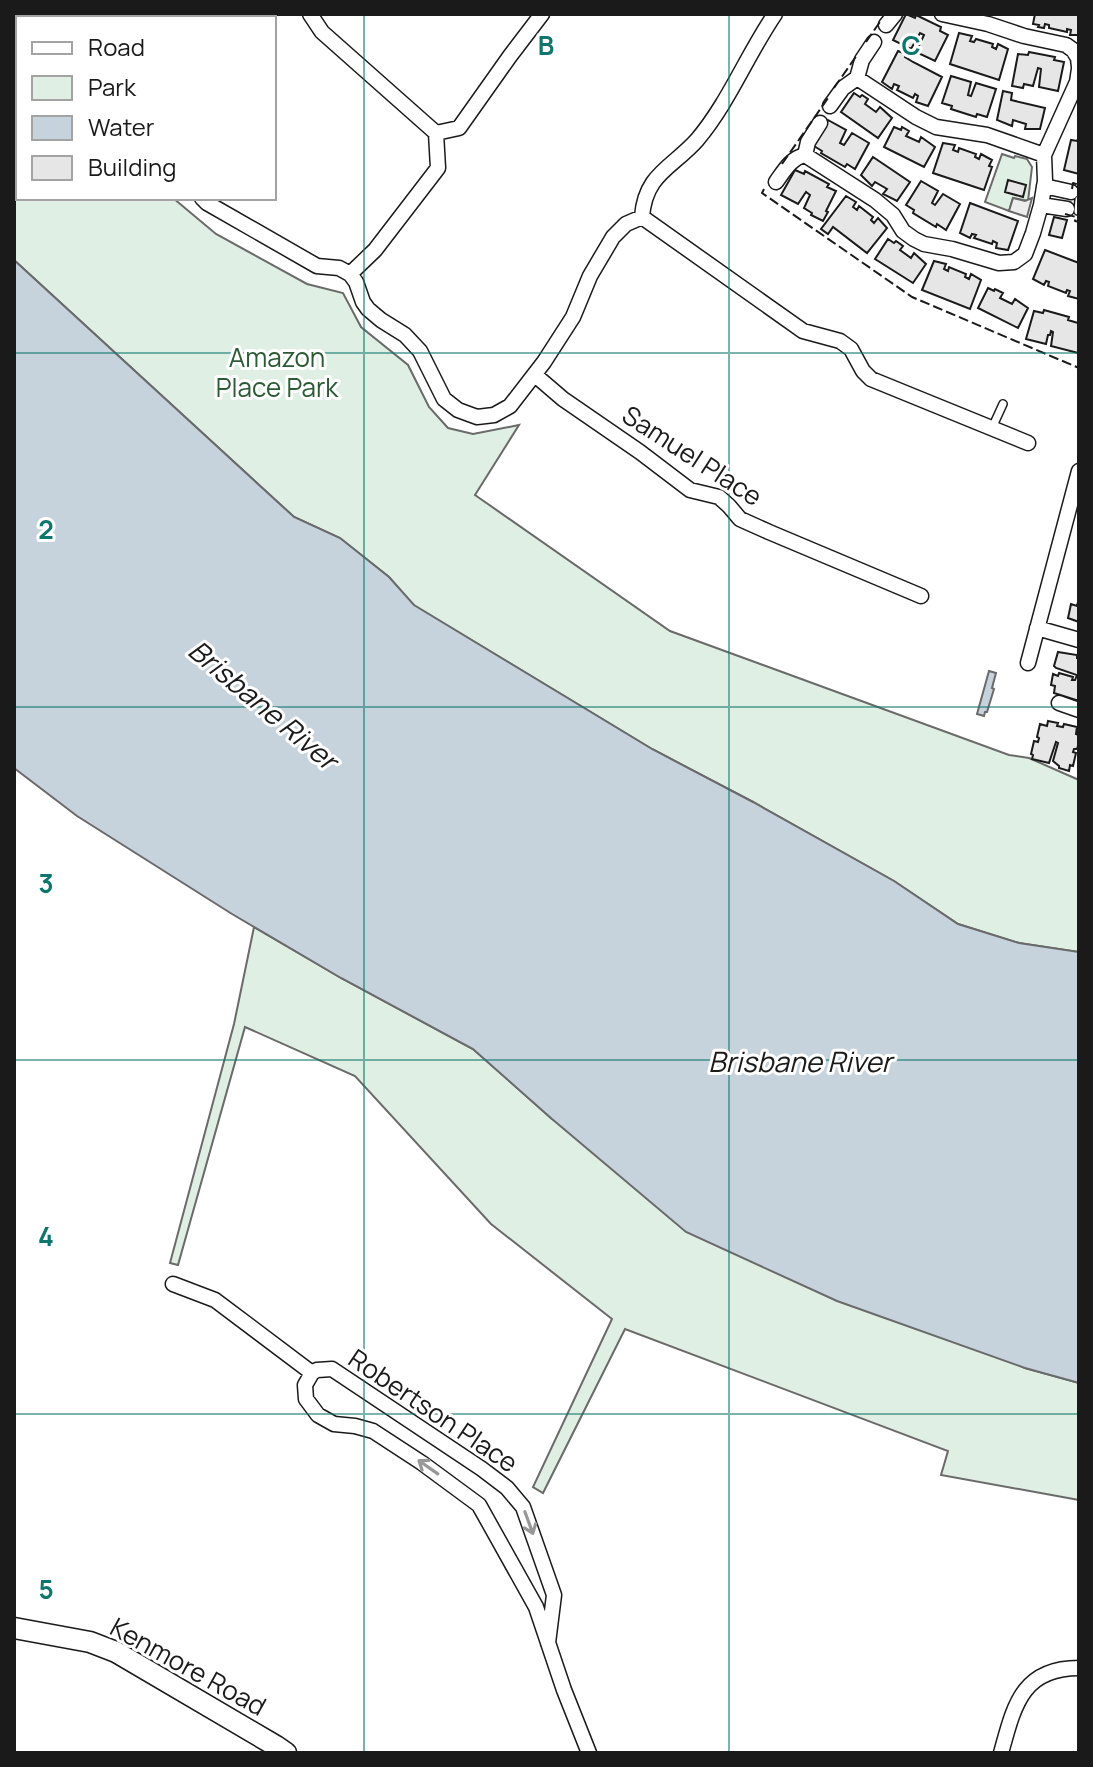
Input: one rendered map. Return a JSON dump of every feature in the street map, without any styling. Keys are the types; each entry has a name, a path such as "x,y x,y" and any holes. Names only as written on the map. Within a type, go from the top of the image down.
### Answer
{"street":[{"path":"310,14 322,32 436,133 438,168 375,250 350,274"},
{"path":"436,133 459,128 542,14"},
{"path":"642,217 643,200 659,174 696,140 719,110 756,41 775,14"},
{"path":"776,182 797,157 805,155 875,200 893,215 903,231 924,244 999,263 1014,262 1025,254 1041,205 1044,155 1077,82 1078,58 1066,45 942,14"},
{"path":"830,106 843,88 857,78 862,60 874,42"},
{"path":"857,78 936,127 987,135 1044,155"},
{"path":"805,155 808,142 820,123"},
{"path":"1044,186 1075,203"},
{"path":"205,200 317,266 339,268 350,274 368,309 405,335 420,351 444,399 458,410 477,417 494,415 510,406 535,375 573,317 590,276 613,237 626,224 642,217"},
{"path":"1041,205 1075,203"},
{"path":"642,217 803,331 840,341 851,349 871,379 1028,443"},
{"name":"Samuel Place","path":"535,375 563,399 690,490 719,497 740,519 921,596"},
{"path":"1028,663 1076,498 1079,471"},
{"path":"1037,628 1079,640"},
{"path":"1059,703 1079,710"},
{"name":"Robertson Place","path":"173,1284 215,1300 312,1373"},
{"name":"Robertson Place","path":"548,1643 554,1595 523,1507 507,1488 332,1369 312,1373 305,1385 306,1399 318,1415 334,1424 373,1431 479,1505 536,1607 548,1643 564,1690 589,1753"},
{"name":"Kenmore Road","path":"14,1628 90,1642 116,1652 286,1753"},
{"path":"1001,1753 1013,1712 1025,1690 1047,1672 1079,1668"}],"lane":[{"path":"992,428 1003,404"}],"green space":[{"name":"Amazon Place Park","path":"14,49 16,200 175,200 216,234 307,284 343,293 361,327 408,365 429,407 448,428 473,434 519,425 475,495 670,631 1009,755 1029,758 1079,780 1079,952 1019,943 958,924 894,881 652,749 413,605 389,577 340,538 294,517 14,260"},
{"path":"1002,154 1027,159 1032,167 1028,201 1013,198 1009,211 985,202"},
{"path":"254,927 473,1049 552,1119 1025,1368 1079,1383 1079,1500 941,1475 948,1451 625,1329 543,1493 533,1487 612,1319 491,1224 355,1076 245,1027 178,1265 170,1263 234,1024"}],"shaded area":[{"path":"1013,198 1025,201 1032,198 1027,217 1009,211"}],"water":[{"name":"Brisbane River","path":"14,260 294,517 340,538 389,577 414,605 652,749 894,881 958,924 1019,943 1079,952 1079,1383 1025,1368 837,1301 686,1232 473,1049 341,978 232,914 77,816 14,768"},
{"path":"989,671 996,673 984,716 977,714"}],"building":[{"path":"906,14 915,18 916,15 941,27 940,31 948,35 935,61 916,52 924,35 920,33 911,49 893,40"},
{"path":"1035,14 1079,14 1079,35 1070,35 1071,30 1049,28 1045,24 1044,28 1038,27 1033,24"},
{"path":"959,33 972,36 970,41 976,39 993,44 992,47 996,49 998,44 1008,49 999,80 950,64"},
{"path":"898,51 942,77 928,106 916,102 918,96 915,94 913,98 897,90 899,86 894,84 892,89 882,82"},
{"path":"1029,52 1064,62 1058,91 1039,87 1041,69 1038,68 1033,86 1012,86 1018,54 1028,55"},
{"path":"951,76 971,82 968,95 971,96 976,83 996,89 987,117 977,114 976,117 942,103"},
{"path":"1003,91 1012,93 1011,100 1045,108 1040,129 1025,129 1026,124 1013,120 1012,126 997,120"},
{"path":"854,93 868,99 865,104 876,112 880,107 892,118 878,138 841,112"},
{"path":"828,120 846,130 840,143 844,145 852,133 869,143 855,169 847,164 845,167 814,146"},
{"path":"894,127 901,130 902,127 909,131 906,136 919,142 921,137 935,147 924,167 884,147"},
{"path":"1078,139 1079,174 1064,170 1071,140"},
{"path":"943,143 955,145 953,150 958,152 959,148 976,154 975,157 979,159 981,154 992,160 984,190 933,173"},
{"path":"873,157 910,182 897,201 883,194 887,189 875,182 872,186 861,175"},
{"path":"795,170 804,174 805,171 836,191 823,221 804,208 810,195 806,192 798,204 781,195"},
{"path":"1008,180 1026,185 1023,197 1005,192"},
{"path":"921,181 938,191 932,203 935,205 943,194 960,204 946,230 913,213 914,210 906,205"},
{"path":"846,196 856,202 853,207 857,210 859,206 873,217 871,220 874,223 878,218 887,228 867,253 833,227 828,234 821,229"},
{"path":"970,203 1018,221 1008,250 996,248 997,243 993,241 992,244 974,238 976,235 972,234 970,238 960,233"},
{"path":"1054,217 1067,220 1062,238 1049,235"},
{"path":"888,239 903,246 900,250 911,258 914,253 926,264 913,283 875,259"},
{"path":"1045,250 1079,263 1079,299 1068,296 1070,291 1066,293 1048,286 1049,282 1046,281 1044,285 1033,279"},
{"path":"934,261 946,264 944,269 948,271 949,267 966,274 965,277 969,279 971,274 981,280 970,309 922,290"},
{"path":"988,288 1003,293 1000,298 1012,304 1015,299 1028,308 1018,328 978,308"},
{"path":"1044,310 1078,323 1079,320 1078,353 1051,346 1051,331 1046,344 1026,339 1034,311 1043,313"},
{"path":"1078,602 1079,622 1068,618 1071,604 1077,606"},
{"path":"1058,652 1079,658 1079,701 1054,693 1055,686 1051,685 1053,674 1073,677 1072,680 1077,675 1054,666"},
{"path":"1048,721 1058,723 1057,726 1077,727 1079,742 1077,749 1074,749 1076,753 1069,771 1059,768 1053,761 1056,742 1049,763 1032,759 1040,724 1047,726"}],"fence":[{"path":"866,42 882,19"},
{"path":"834,88 857,55"},
{"path":"782,164 828,98"},
{"path":"1072,189 1073,183 1079,185"},
{"path":"764,189 762,193 912,297 1079,368"},
{"path":"1065,214 1076,217 1075,221 1079,222"}]}
